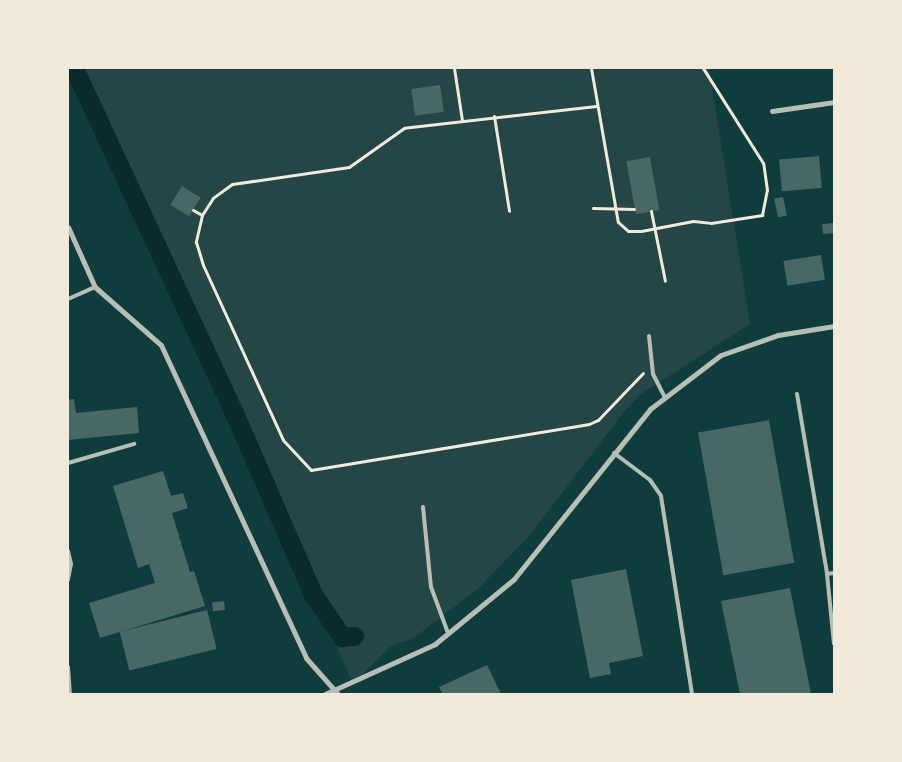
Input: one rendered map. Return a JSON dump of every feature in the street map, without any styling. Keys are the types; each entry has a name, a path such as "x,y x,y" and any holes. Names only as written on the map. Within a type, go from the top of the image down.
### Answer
{"street":[{"path":"772,111 834,102"},
{"path":"68,227 95,287 161,344 306,658 337,693"},
{"path":"325,694 337,693 435,644 514,579 650,409 721,355 778,335 834,326"}],"lane":[{"path":"68,299 95,287"},
{"path":"648,336 653,374 665,398"},
{"path":"798,394 827,574 834,644"},
{"path":"68,463 134,444"},
{"path":"614,453 650,480 661,496 692,694"},
{"path":"423,506 431,587 448,633"},
{"path":"68,551 71,564 68,580"},
{"path":"827,574 834,573"},
{"path":"68,667 70,694"}],"path":[{"path":"454,68 462,120"},
{"path":"591,68 596,106 618,222 628,230 655,228 693,221 711,223 762,215 767,190 762,163 703,68"},
{"path":"596,106 494,116 404,128 349,167 232,184 213,198 202,215 196,242 203,265 283,440 311,470 589,424 598,420 652,363"},
{"path":"494,116 509,211"},
{"path":"593,208 634,209"},
{"path":"193,210 202,215"},
{"path":"651,211 665,280"}],"shaded area":[{"path":"83,68 709,68 750,324 641,394 623,413 530,535 479,588 415,637 390,647 353,684"}],"building":[{"path":"440,85 444,112 415,116 411,89"},
{"path":"819,156 822,188 782,191 779,159"},
{"path":"650,157 659,210 636,214 626,161"},
{"path":"182,186 201,198 189,216 170,205"},
{"path":"783,197 787,216 778,217 774,199"},
{"path":"833,223 834,233 823,234 822,224"},
{"path":"821,255 825,280 787,286 783,261"},
{"path":"74,399 76,413 137,407 139,433 68,440 68,400"},
{"path":"769,420 794,563 723,575 698,433"},
{"path":"163,471 171,496 183,493 188,508 172,513 190,572 194,571 205,606 100,638 89,603 155,583 149,564 138,568 113,486"},
{"path":"626,569 643,656 609,663 611,674 590,678 571,580"},
{"path":"790,588 811,694 740,694 721,601"},
{"path":"224,601 225,610 213,611 212,602"},
{"path":"207,610 217,649 129,671 120,632"},
{"path":"487,665 501,694 443,694 439,687"}],"waterway":[{"path":"74,68 235,415 313,594 342,637 354,636"}]}
